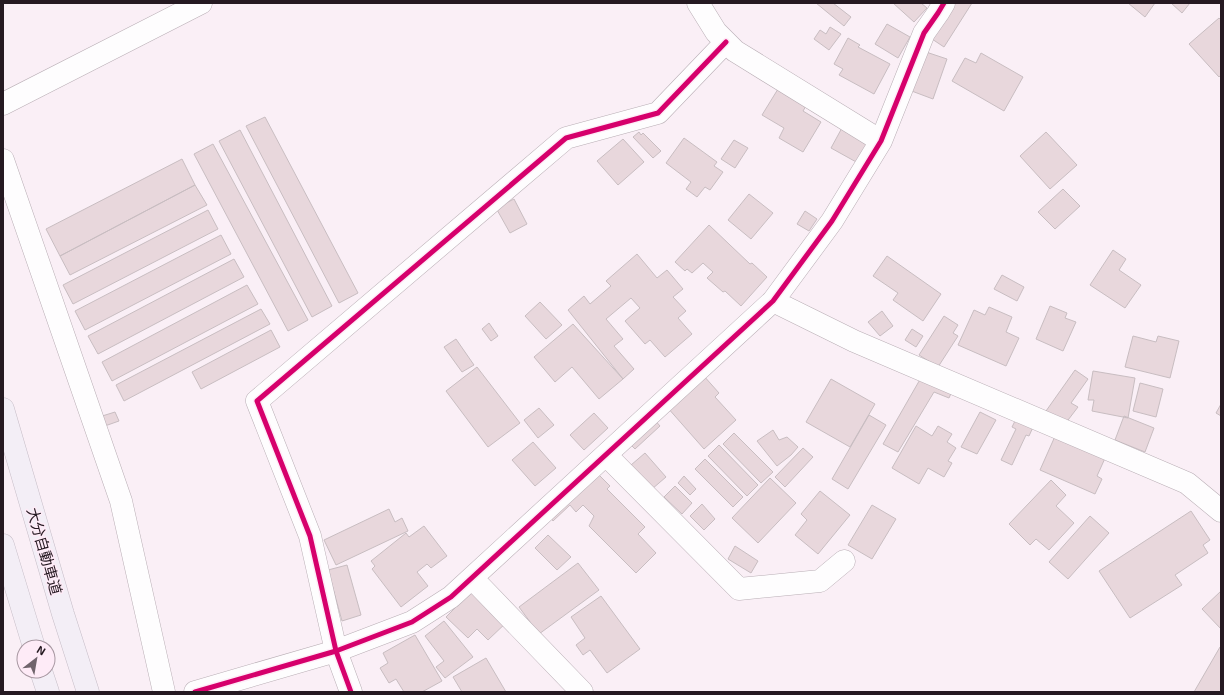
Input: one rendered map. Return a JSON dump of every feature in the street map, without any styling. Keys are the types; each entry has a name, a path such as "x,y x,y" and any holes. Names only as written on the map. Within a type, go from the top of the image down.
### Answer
{"highway":[{"name":"大分自動車道","path":"3,409 63,614 88,692"},
{"path":"3,545 32,639"},
{"path":"44,679 48,692"}],"street":[{"path":"3,104 201,3"},
{"path":"698,3 716,32 735,51 880,141"},
{"path":"195,692 336,651 412,622 450,597 606,455 773,301 832,221 880,141 924,33 944,3"},
{"path":"351,692 336,651 310,536 258,401 566,138 658,113 726,42"},
{"path":"3,160 121,501 164,692"},
{"path":"773,301 854,341 1187,482 1221,511"},
{"path":"606,455 739,589 820,581 844,561"},
{"path":"472,578 582,692"}],"building":[{"path":"816,3 833,3 851,17 844,26"},
{"path":"893,3 921,3 927,8 914,22"},
{"path":"950,3 972,3 944,47 929,37"},
{"path":"1128,3 1155,3 1145,17"},
{"path":"1171,3 1190,3 1182,13"},
{"path":"1219,18 1221,20 1221,75 1219,77 1189,44"},
{"path":"887,24 910,37 898,58 875,44"},
{"path":"830,27 841,34 829,50 814,39 820,30 826,34"},
{"path":"848,38 860,45 858,47 890,64 874,94 839,75 843,69 834,64"},
{"path":"923,51 947,59 933,99 909,90"},
{"path":"981,53 1023,77 1004,111 952,81 965,58 976,63"},
{"path":"778,89 806,106 803,111 821,122 803,152 779,138 784,128 762,115"},
{"path":"265,117 358,293 339,303 246,126"},
{"path":"843,126 871,141 858,163 831,148"},
{"path":"240,130 332,306 312,317 219,141"},
{"path":"639,132 641,135 643,133 661,151 653,158 633,137"},
{"path":"1046,132 1077,165 1050,189 1020,156"},
{"path":"684,138 717,162 714,166 723,172 710,190 705,187 697,197 686,189 691,182 666,163"},
{"path":"623,139 644,162 618,185 597,161"},
{"path":"734,140 748,148 735,168 721,159"},
{"path":"213,144 308,320 288,331 194,154"},
{"path":"182,159 195,185 60,256 46,229"},
{"path":"195,185 207,205 70,275 60,256"},
{"path":"1063,189 1080,206 1055,229 1038,212"},
{"path":"749,194 773,213 751,239 728,220"},
{"path":"514,199 527,224 510,233 496,208"},
{"path":"208,210 218,229 73,304 63,285"},
{"path":"805,211 817,219 809,231 797,224"},
{"path":"709,225 750,264 752,263 767,277 741,306 725,291 723,292 707,278 713,272 703,263 692,273 687,269 685,271 675,262"},
{"path":"221,235 231,254 85,330 75,311"},
{"path":"1113,250 1126,259 1119,270 1141,285 1125,308 1090,285"},
{"path":"637,254 657,278 667,270 683,289 673,297 686,311 678,318 692,334 665,357 650,340 645,344 625,321 640,308 631,298 606,319 623,339 614,346 634,369 623,379 568,310 584,296 590,304 611,286 606,281"},
{"path":"887,256 941,294 923,321 893,300 898,293 873,276"},
{"path":"234,259 244,277 98,354 88,336"},
{"path":"1002,275 1024,287 1017,301 994,289"},
{"path":"247,285 258,304 112,381 102,362"},
{"path":"540,302 562,325 546,339 525,316"},
{"path":"1050,306 1067,313 1065,318 1076,322 1063,351 1036,339"},
{"path":"989,307 1012,317 1006,332 1019,338 1006,366 958,345 974,310 985,315"},
{"path":"261,309 270,324 124,401 116,385"},
{"path":"882,311 893,326 880,336 868,322"},
{"path":"944,316 958,325 953,333 958,336 938,367 919,355"},
{"path":"489,323 498,336 491,341 482,329"},
{"path":"573,324 623,379 599,399 572,367 555,382 534,357"},
{"path":"912,329 923,336 916,347 905,340"},
{"path":"271,330 280,347 201,389 192,372"},
{"path":"1133,336 1156,342 1158,336 1179,341 1170,378 1125,367"},
{"path":"456,339 474,365 462,372 444,347"},
{"path":"477,367 520,423 488,447 446,391"},
{"path":"1075,370 1088,379 1071,403 1078,407 1065,424 1046,411"},
{"path":"1093,371 1135,378 1128,418 1092,411 1094,400 1088,400"},
{"path":"703,375 719,393 715,397 736,420 704,449 667,407"},
{"path":"922,376 953,389 949,398 934,392 898,452 883,444"},
{"path":"831,379 875,404 850,447 806,422"},
{"path":"1140,383 1163,389 1156,417 1133,411"},
{"path":"1221,404 1221,416 1216,413"},
{"path":"539,408 554,425 538,438 524,420"},
{"path":"115,412 119,421 102,427 99,417"},
{"path":"980,412 996,420 977,454 961,447"},
{"path":"594,413 608,428 584,450 570,435"},
{"path":"869,415 886,425 848,489 832,479"},
{"path":"1124,416 1154,428 1145,452 1115,440"},
{"path":"1017,417 1034,425 1029,436 1026,435 1012,465 1001,460 1016,429 1012,427"},
{"path":"653,418 660,426 635,449 628,442"},
{"path":"916,426 932,436 938,426 952,434 947,442 956,448 948,461 952,463 944,477 928,468 919,484 892,468"},
{"path":"773,430 779,440 787,437 798,447 791,455 777,466 757,441"},
{"path":"734,433 773,472 761,483 723,444"},
{"path":"1056,434 1106,456 1097,476 1102,479 1095,494 1040,470"},
{"path":"533,442 556,468 535,486 512,460"},
{"path":"719,445 758,485 747,496 708,456"},
{"path":"803,448 813,457 785,487 775,477"},
{"path":"645,453 666,477 652,489 631,465"},
{"path":"705,459 743,497 733,507 695,469"},
{"path":"596,472 610,486 607,489 645,527 638,534 656,553 636,573 589,526 594,516 583,505 576,512 570,505 553,521 550,517"},
{"path":"684,476 696,489 690,495 678,483"},
{"path":"770,478 796,503 758,543 732,518"},
{"path":"1051,480 1066,495 1056,506 1074,523 1049,550 1036,539 1030,545 1009,524"},
{"path":"675,486 692,503 682,514 664,497"},
{"path":"820,491 850,515 818,554 795,535 807,520 801,514"},
{"path":"702,504 715,519 704,530 690,516"},
{"path":"872,505 896,519 872,559 848,545"},
{"path":"389,509 395,522 402,518 408,531 336,565 324,540"},
{"path":"1191,511 1210,540 1203,545 1208,553 1175,575 1182,585 1130,618 1099,571"},
{"path":"1090,516 1109,533 1068,579 1049,562"},
{"path":"424,526 447,556 431,568 427,564 417,572 428,586 401,607 372,569 375,566 371,561 406,533 409,537"},
{"path":"548,535 571,557 557,570 535,548"},
{"path":"735,546 758,561 751,573 728,559"},
{"path":"578,563 599,590 539,634 519,607"},
{"path":"347,565 361,615 342,621 328,570"},
{"path":"472,591 509,620 488,640 477,629 468,638 446,617"},
{"path":"1221,591 1221,629 1202,609"},
{"path":"601,596 640,649 607,673 590,650 583,655 576,645 585,638 571,617"},
{"path":"444,621 473,657 445,678 436,667 444,661 425,636"},
{"path":"415,635 442,681 422,692 404,692 396,679 389,683 380,668 388,663 383,653"},
{"path":"1220,647 1221,692 1194,692"},
{"path":"486,658 506,692 462,692 453,677"}],"cycle path":[{"path":"195,692 336,651 412,622 451,597 773,301 832,221 881,141 924,33 944,3"},
{"path":"351,692 336,651 310,536 257,401 566,138 658,113 726,42"}]}
